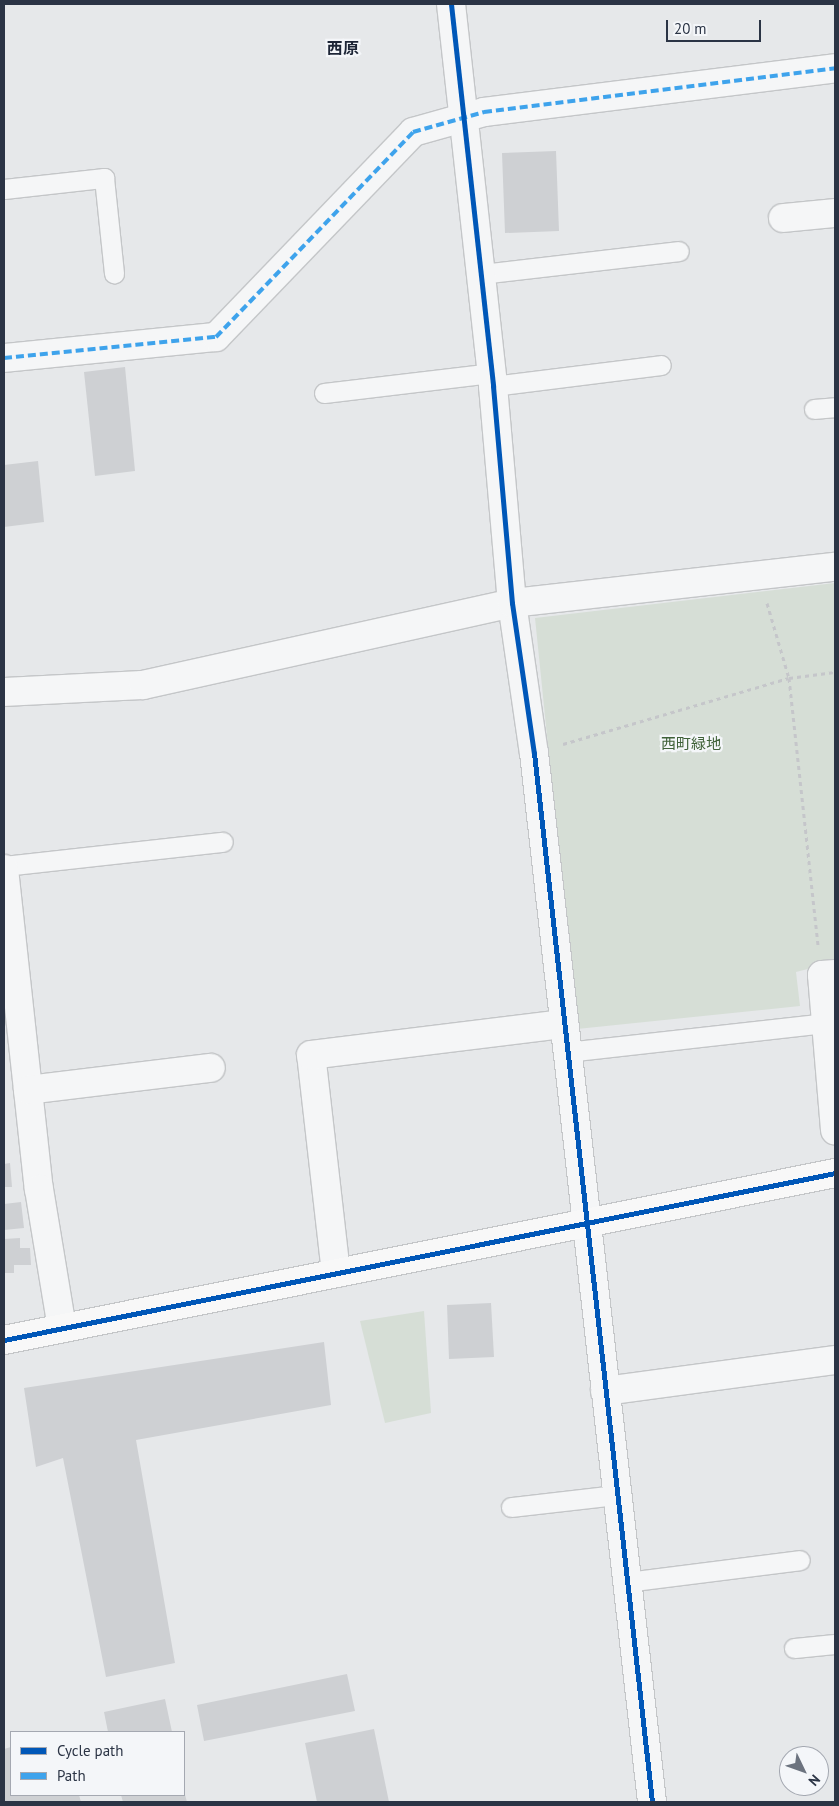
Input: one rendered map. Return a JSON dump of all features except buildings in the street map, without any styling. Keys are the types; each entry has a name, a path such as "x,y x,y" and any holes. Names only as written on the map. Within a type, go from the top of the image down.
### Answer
{"street":[{"path":"451,4 492,379 512,602 534,753 652,1802"},
{"path":"4,358 216,337 413,132 484,112 835,68"},
{"path":"783,218 835,213"},
{"path":"4,692 143,685 512,602 835,567"},
{"path":"4,867 6,919 39,1189 62,1328"},
{"path":"829,975 826,1023 835,1130"},
{"path":"336,1273 310,1054 564,1024"},
{"path":"28,1090 211,1068"},
{"path":"4,1340 835,1173"},
{"path":"605,1390 835,1360"}],"lane":[{"path":"4,188 104,178 114,273"},
{"path":"481,274 679,251"},
{"path":"324,394 661,364"},
{"path":"814,409 835,407"},
{"path":"4,867 222,842"},
{"path":"567,1052 826,1023"},
{"path":"510,1507 617,1495"},
{"path":"627,1582 800,1560"},
{"path":"794,1648 835,1644"}],"path":[{"path":"760,576 789,678 829,975"},
{"path":"534,753 789,678 835,672"}],"green space":[{"name":"西町緑地","path":"835,583 835,962 796,972 800,1006 577,1029 535,618"},
{"path":"424,1311 431,1413 385,1423 360,1321"}],"marked path":[{"path":"4,358 216,337 413,132 484,112 835,68"}],"cycle path":[{"path":"451,4 493,386 512,603 534,753 652,1802"},
{"path":"4,1340 835,1173"}],"district":[{"name":"西原","path":"343,48"}]}
